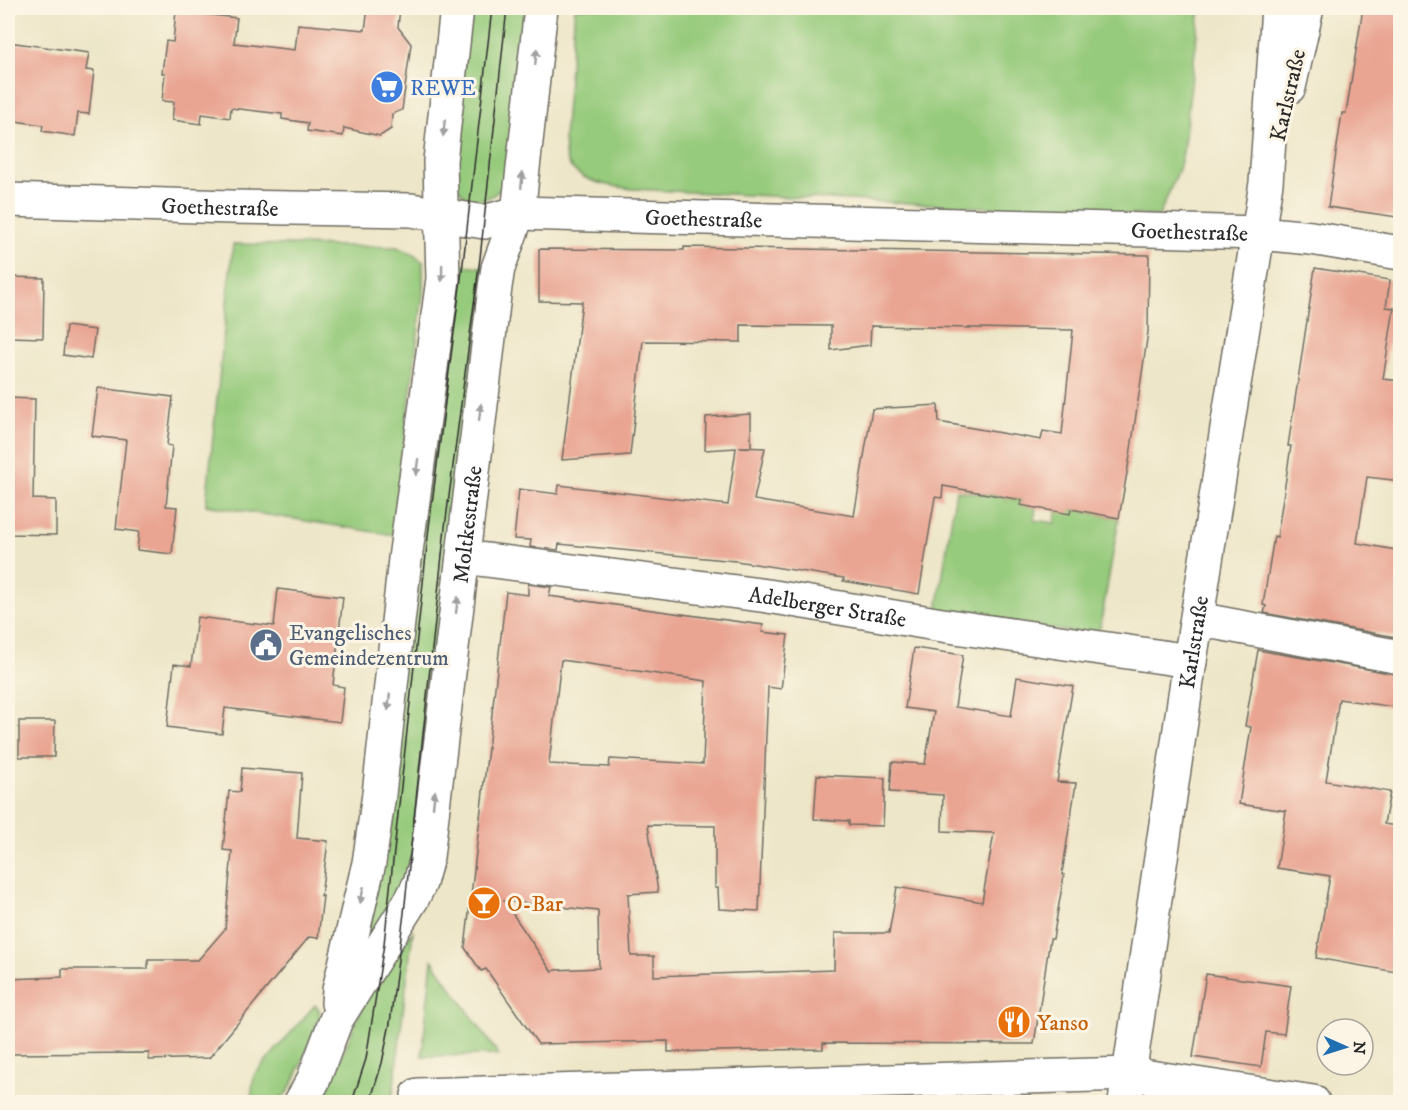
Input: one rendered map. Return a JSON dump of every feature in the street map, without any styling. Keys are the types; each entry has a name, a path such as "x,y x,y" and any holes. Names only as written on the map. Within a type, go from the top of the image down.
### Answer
{"street":[{"name":"Moltkestraße","path":"336,1020 339,990 369,863 379,794 405,559 443,279 440,161 457,8"},
{"name":"Moltkestraße","path":"301,1102 313,1081 336,1020 412,899 420,883 427,857 498,268 518,213 541,8"},
{"name":"Karlstraße","path":"1128,1088 1190,661 1266,183 1278,8"},
{"name":"Karlstraße","path":"1266,183 1307,8"},
{"name":"Goethestraße","path":"8,200 411,210 484,222 518,213 1259,233 1311,238 1401,253"},
{"name":"Adelberger Straße","path":"463,557 768,596 942,626 1190,661"},
{"path":"1197,619 1401,657"},
{"path":"418,1095 1128,1088 1313,1102"}],"green space":[{"path":"469,8 527,8 507,179 491,197 479,200 464,195 452,177"},
{"path":"575,8 1200,8 1179,169 1159,216 632,189 598,183 576,172 568,163 565,153 564,138"},
{"path":"233,244 397,247 423,262 423,293 393,535 206,505"},
{"path":"454,264 488,268 419,856 379,930 371,933 366,930"},
{"path":"956,490 1022,500 1020,504 1036,508 1034,520 1055,523 1057,511 1071,509 1119,518 1100,628 1091,635 937,611"},
{"path":"413,931 392,1102 322,1102 371,987"},
{"path":"432,960 499,1055 422,1056"},
{"path":"315,1005 319,1009 320,1016 299,1069 286,1094 274,1101 265,1102 251,1098 254,1075"}],"building":[{"path":"368,8 400,8 398,27 411,44 402,110 392,114 391,129 380,136 344,128 343,136 307,131 308,123 282,119 282,114 231,108 230,118 202,114 201,124 172,120 174,102 162,101 165,73 162,73 166,41 173,42 176,11 237,18 234,43 295,50 298,24 365,30"},
{"path":"1363,8 1401,8 1401,194 1397,217 1328,207 1342,113 1346,113"},
{"path":"8,42 89,53 86,70 94,71 89,114 78,113 75,136 42,131 43,125 8,120"},
{"path":"684,247 1149,255 1148,332 1119,518 1071,509 1070,514 1036,508 1020,505 1022,500 943,486 942,498 935,497 919,594 843,581 844,578 736,561 559,544 558,550 530,547 531,540 514,539 519,489 558,494 559,485 728,505 736,448 705,450 706,417 751,414 751,447 739,447 765,448 754,500 854,516 872,409 938,405 939,422 1041,440 1043,431 1062,434 1073,330 871,326 870,345 831,350 831,326 741,325 741,342 643,341 630,455 562,460 582,302 539,301 539,249 684,250"},
{"path":"1315,268 1390,280 1386,307 1394,308 1383,379 1401,381 1401,481 1367,477 1357,543 1401,551 1401,638 1264,613 1266,606 1263,605 1274,536 1277,537 1291,446 1288,446"},
{"path":"8,277 44,278 43,338 8,337"},
{"path":"66,326 95,330 91,359 63,355"},
{"path":"98,388 173,397 167,445 172,446 166,506 177,507 172,554 137,550 139,532 116,529 126,440 92,436"},
{"path":"8,398 35,399 33,499 56,500 56,535 8,534"},
{"path":"528,584 551,587 549,596 763,625 762,632 788,635 781,689 768,687 759,911 719,909 718,888 715,888 715,826 648,825 658,892 628,894 631,956 654,956 654,976 834,970 835,933 889,933 897,887 982,902 994,833 942,831 943,795 890,792 892,762 925,764 934,712 905,708 914,648 963,655 955,707 1011,716 1017,677 1073,686 1057,782 1076,783 1062,874 1064,875 1053,939 1050,939 1034,1044 823,1043 823,1049 668,1052 668,1041 538,1044 486,969 481,971 465,948 506,592 528,595","holes":["561,660 706,681 703,764 610,759 609,767 549,764","504,901 598,911 599,968 552,972"]},
{"name":"Evangelisches Gemeindezentrum","path":"278,589 343,597 333,685 344,687 340,722 225,708 222,734 167,727 174,664 191,666 197,617 274,626"},
{"path":"1258,650 1401,675 1401,708 1339,699 1326,781 1390,792 1384,824 1401,827 1401,943 1396,972 1316,958 1330,876 1277,868 1286,811 1239,804 1251,727 1245,726"},
{"path":"19,721 55,721 54,757 19,757"},
{"path":"242,768 302,773 297,838 328,841 318,938 309,937 209,1058 149,1060 149,1053 8,1054 8,979 62,977 62,969 148,969 148,960 198,960 225,929 232,851 223,850 229,791 240,792"},
{"path":"817,775 885,778 883,826 849,825 849,821 814,819"},
{"path":"1206,974 1291,986 1284,1034 1266,1032 1261,1067 1193,1057"}],"tram line":[{"path":"352,1102 366,1059 384,944 429,527 464,255 492,8"},
{"path":"370,1102 382,1063 390,1023 404,913 445,527 480,258 507,8"}],"place":[{"name":"REWE","path":"387,87"},
{"name":"Evangelisches Gemeindezentrum","path":"266,645"},
{"name":"O-Bar","path":"484,903"},
{"name":"Yanso","path":"1014,1022"}]}
